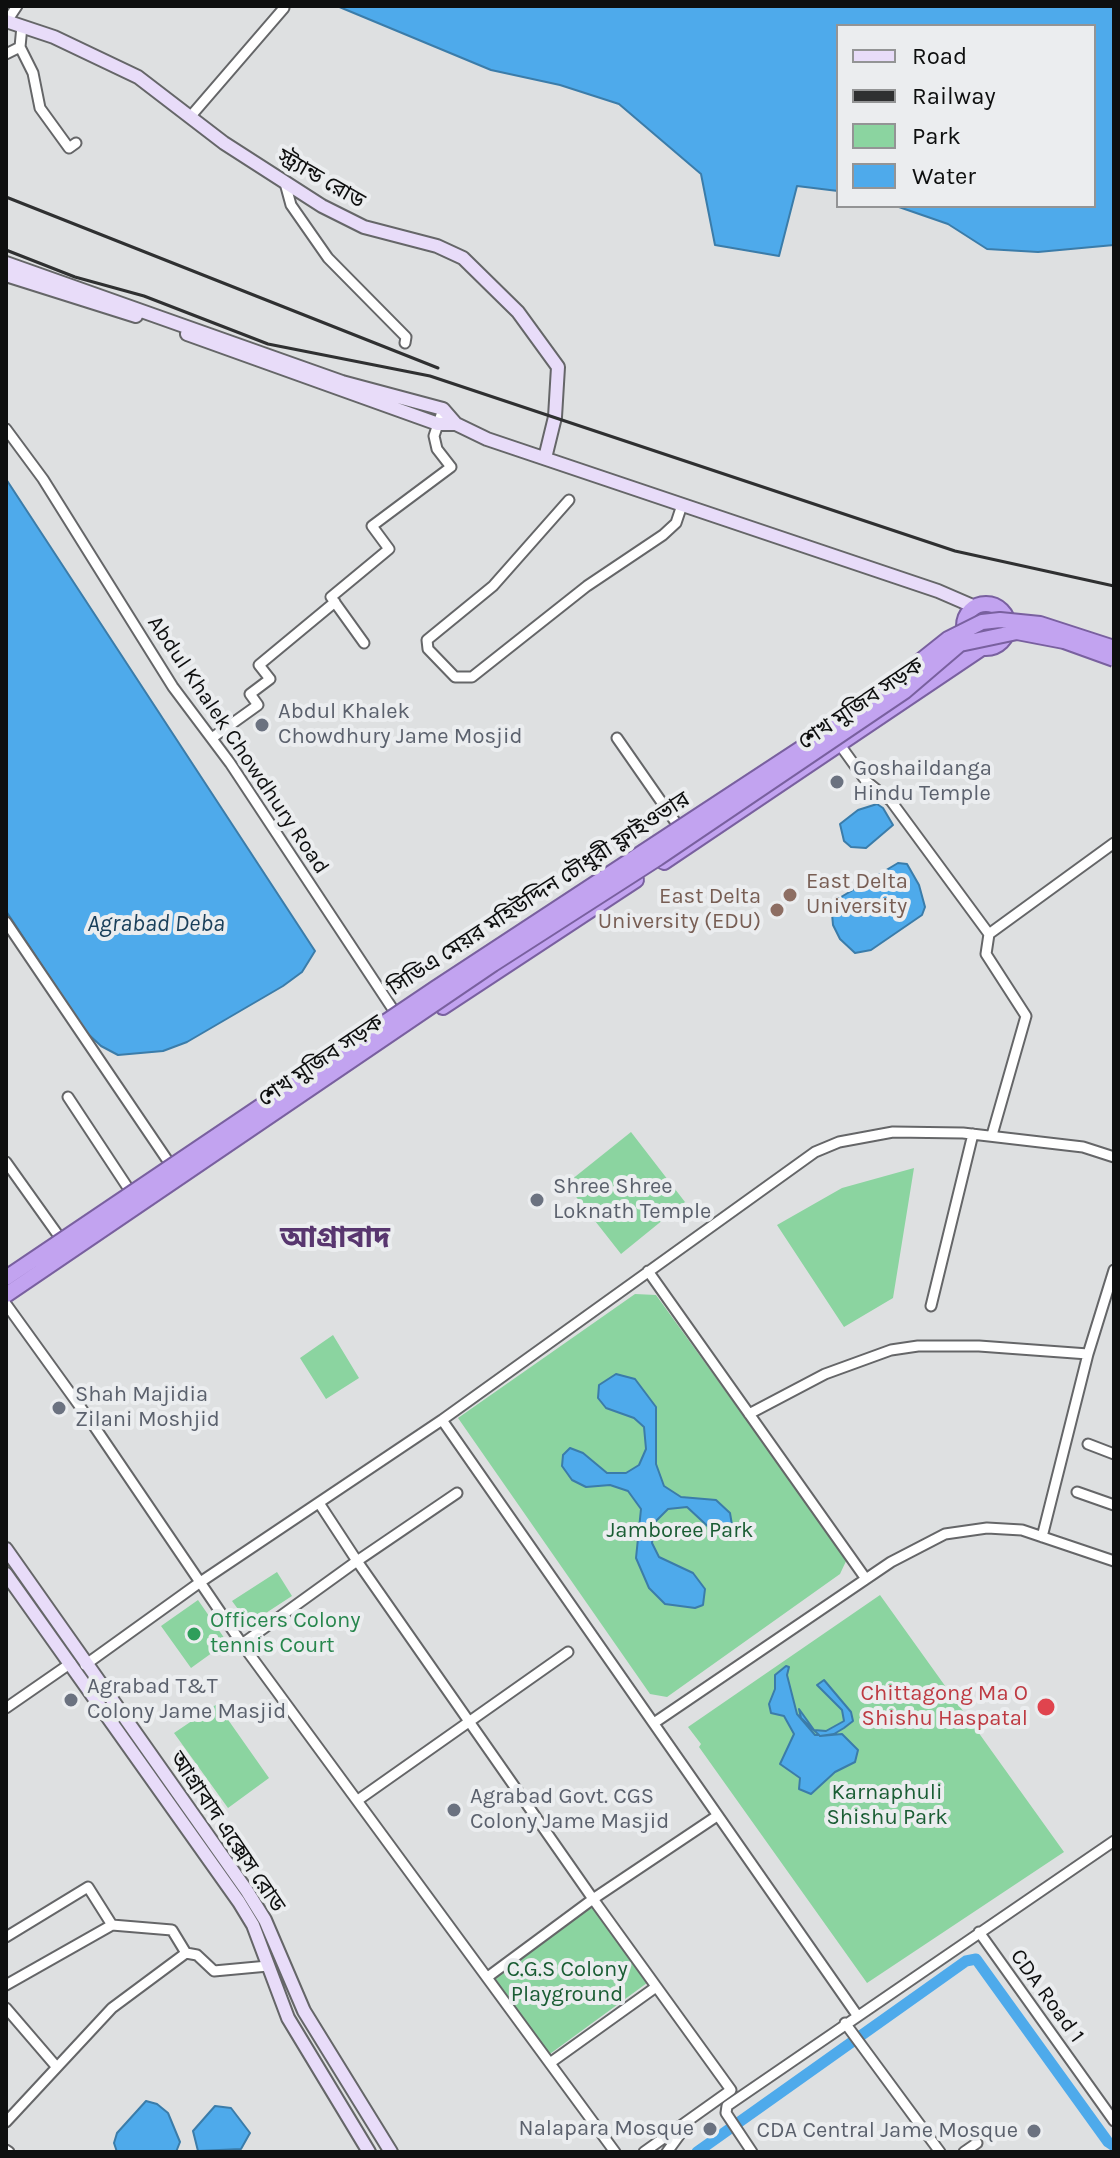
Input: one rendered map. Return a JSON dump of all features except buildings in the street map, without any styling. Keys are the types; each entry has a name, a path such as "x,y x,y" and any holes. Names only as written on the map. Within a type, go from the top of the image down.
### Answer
{"highway":[{"path":"994,605 1006,616 1009,626 1005,638 995,647 982,648 970,641 965,630 966,617 975,607 994,605"},
{"path":"1006,616 1042,620 1114,645"},
{"name":"সিডিএ মেয়র মহিউদ্দিন চৌধুরী ফ্লাইওভার","path":"6,1279 423,997 855,713 948,639 982,622 1000,620 1040,624 1114,645"},
{"name":"শেখ মুজিব সড়ক","path":"6,1279 397,1016 917,673 965,630"},
{"path":"6,1300 493,964 847,731 905,691 960,644 1017,632 1064,641 1114,659"},
{"name":"শেখ মুজিব সড়ক","path":"6,1300 982,648"}],"main road":[{"name":"স্ট্র্যান্ড রোড","path":"7,21 54,37 138,77 285,183 364,227 437,246 463,258 502,295 558,367 555,417 545,458"},
{"path":"6,263 342,382 443,409 456,424"},
{"path":"6,275 162,324 246,358 438,424 456,424 545,458 975,607"},
{"name":"আগ্রাবাদ এক্সেস রোড","path":"6,1549 247,1891 280,1954 304,2011 391,2152"},
{"name":"আগ্রাবাদ এক্সেস রোড","path":"6,1574 239,1902 288,2018 369,2152"},
{"path":"266,1960 280,1954"}],"street":[{"path":"7,21 17,6"},
{"path":"190,117 284,8"},
{"path":"22,26 20,47 33,73 40,108 69,148 76,143"},
{"path":"6,54 20,47"},
{"path":"285,183 291,205 328,258 406,337 405,343"},
{"path":"364,643 331,597 389,549 372,526 451,467 437,449 434,436 443,409"},
{"name":"Abdul Khalek Chowdhury Road","path":"6,429 43,479 173,687 212,738 407,1030"},
{"path":"569,500 493,586 427,640 428,649 455,677 472,677 587,586 663,535 676,523 682,505"},
{"path":"212,738 258,705 250,694 270,679 259,665 335,602"},
{"path":"617,738 681,830"},
{"path":"840,745 866,781 891,801 989,934 986,954 1026,1016 992,1135"},
{"path":"989,934 1114,843"},
{"path":"6,922 172,1167"},
{"path":"68,1097 132,1194"},
{"path":"85,1665 199,1583 442,1420 815,1152 839,1142 893,1132 992,1135 1083,1147 1114,1157"},
{"path":"931,1306 973,1134"},
{"path":"6,1162 63,1242"},
{"path":"1042,1537 1088,1354 1114,1270"},
{"path":"648,1271 866,1579"},
{"path":"6,1300 242,1644 489,1976 615,2152"},
{"path":"749,1414 825,1374 868,1356 905,1348 979,1346 1088,1354"},
{"path":"442,1420 857,2015"},
{"path":"1088,1444 1114,1454"},
{"path":"1077,1492 1114,1505"},
{"path":"242,1644 457,1493"},
{"path":"319,1503 593,1899 731,2090 644,2152"},
{"path":"654,1723 866,1579 917,1547 945,1534 987,1528 1022,1530 1114,1561"},
{"path":"358,1800 468,1719 568,1652"},
{"path":"6,1708 71,1663"},
{"path":"489,1976 593,1899 717,1816"},
{"path":"726,2111 845,2023 1114,1841"},
{"path":"6,1937 88,1887 112,1925"},
{"path":"6,1985 112,1925 172,1930 186,1953"},
{"name":"CDA Road 1","path":"979,1932 1114,2121"},
{"path":"6,2122 55,2065 112,2008 186,1953 197,1955 214,1971 266,1960"},
{"path":"550,2063 656,1987"},
{"path":"6,2008 55,2065"},
{"path":"845,2023 940,2152"},
{"path":"667,2152 681,2129 716,2105 726,2111 752,2152"},
{"path":"964,2152 977,2143"}],"green space":[{"path":"631,1132 685,1202 621,1254 566,1184"},
{"path":"914,1168 893,1298 844,1327 777,1225 842,1188"},
{"name":"Jamboree Park","path":"635,1294 656,1295 847,1559 840,1574 667,1697 650,1694 458,1418"},
{"path":"333,1335 359,1378 326,1399 300,1358"},
{"path":"277,1572 292,1596 249,1624 232,1601"},
{"name":"Karnaphuli Shishu Park","path":"880,1595 1064,1852 867,1983 699,1747 701,1744 688,1727"},
{"name":"Officers Colony tennis Court","path":"198,1600 227,1642 191,1668 161,1626"},
{"path":"217,1704 269,1778 228,1808 174,1733"},
{"name":"C.G.S Colony Playground","path":"591,1906 647,1983 543,2059 487,1982"}],"water":[{"path":"337,6 1114,6 1114,245 1038,252 987,249 948,224 902,208 1096,208 1096,24 836,24 836,191 797,186 779,256 715,245 701,174 619,104 560,85 491,70"},
{"name":"Agrabad Deba","path":"6,479 315,951 302,972 283,986 187,1042 163,1051 118,1055 101,1046 86,1032 6,911"},
{"path":"877,804 893,825 866,848 851,847 844,841 840,824 858,810"},
{"path":"898,863 907,864 919,885 925,907 922,915 871,950 855,953 840,939 833,925 831,903"},
{"path":"616,1374 635,1379 656,1407 656,1464 664,1486 681,1497 716,1500 730,1513 732,1525 725,1534 715,1533 687,1507 668,1509 655,1522 652,1543 659,1557 693,1573 705,1589 703,1605 695,1608 665,1604 649,1588 636,1558 641,1509 628,1491 610,1485 586,1487 572,1480 562,1466 563,1455 570,1448 583,1453 607,1473 626,1473 639,1465 646,1449 644,1427 634,1418 606,1408 598,1398 599,1385"},
{"path":"789,1667 787,1675 797,1714 815,1735 819,1735 801,1718 799,1709 814,1730 826,1731 844,1721 842,1710 817,1685 824,1680 851,1712 853,1721 834,1734 820,1736 842,1734 858,1750 855,1762 835,1772 811,1794 799,1789 800,1778 780,1764 794,1734 784,1716 771,1713 769,1704 775,1689 775,1675"},
{"path":"146,2101 157,2104 168,2113 180,2142 176,2152 117,2152 114,2143 117,2133"},
{"path":"215,2106 231,2108 250,2133 241,2149 198,2151 193,2131"}],"waterway":[{"path":"697,2152 966,1961 976,1959 1108,2142 1114,2146"}],"railway":[{"path":"6,197 438,368"},
{"path":"6,250 75,277 144,296 268,344 430,376 955,551 1114,586"}],"place":[{"name":"Abdul Khalek Chowdhury Jame Mosjid","path":"262,725"},
{"name":"Goshaildanga Hindu Temple","path":"837,782"},
{"name":"East Delta University","path":"790,895"},
{"name":"East Delta University (EDU)","path":"777,910"},
{"name":"Shree Shree Loknath Temple","path":"537,1200"},
{"name":"Shah Majidia Zilani Moshjid","path":"59,1408"},
{"name":"Officers Colony tennis Court","path":"194,1634"},
{"name":"Agrabad T&T Colony Jame Masjid","path":"71,1700"},
{"name":"Chittagong Ma O Shishu Haspatal","path":"1046,1707"},
{"name":"Agrabad Govt. CGS Colony Jame Masjid","path":"454,1810"},
{"name":"Nalapara Mosque","path":"710,2129"},
{"name":"CDA Central Jame Mosque","path":"1034,2131"}],"district":[{"name":"আগ্রাবাদ","path":"335,1238"}]}
